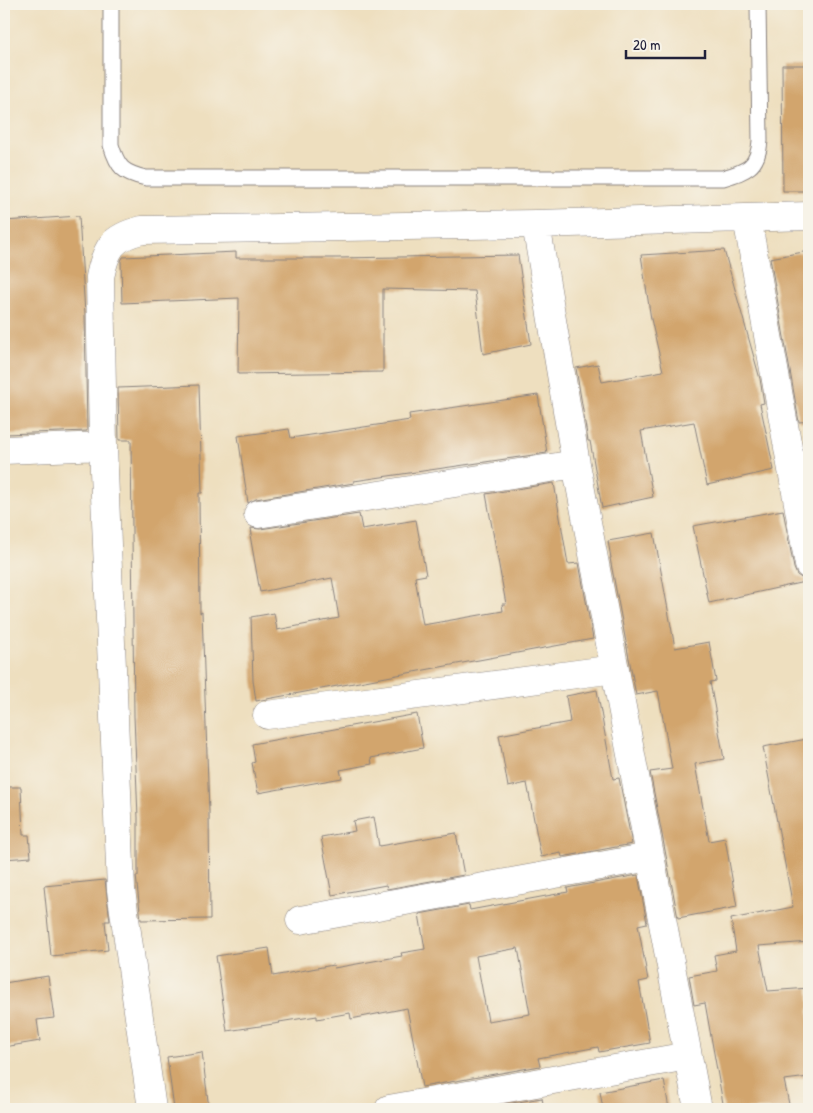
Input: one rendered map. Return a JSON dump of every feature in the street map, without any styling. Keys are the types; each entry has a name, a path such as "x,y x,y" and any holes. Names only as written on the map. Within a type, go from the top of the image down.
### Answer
{"street":[{"path":"152,1109 121,890 104,446 100,277 104,259 112,245 124,234 142,230 536,224 809,216"},
{"path":"747,218 809,565"},
{"path":"536,224 576,464 698,1109"},
{"path":"4,450 104,446"},
{"path":"258,514 576,464"},
{"path":"267,715 614,668"},
{"path":"300,920 650,856"},
{"path":"389,1109 688,1056"}],"lane":[{"path":"111,4 111,145 117,163 130,174 146,178 723,178 741,172 753,165 759,154 758,4"}],"building":[{"path":"782,65 809,65 809,191 783,191"},
{"path":"79,216 85,314 87,431 4,434 4,221"},
{"path":"724,250 760,379 764,403 760,404 774,470 707,485 694,422 641,431 653,497 602,508 590,441 588,441 576,368 598,364 602,382 663,371 651,319 641,255"},
{"path":"809,251 809,421 799,422 770,258"},
{"path":"236,252 236,258 518,255 531,344 483,354 475,291 383,289 383,372 238,374 239,298 122,303 121,261 123,257"},
{"path":"199,385 202,493 199,493 200,613 202,612 209,812 210,919 141,920 136,876 138,876 138,818 134,716 131,440 119,440 118,388"},
{"path":"538,395 547,453 354,481 354,483 256,499 248,503 238,436 289,429 291,438 410,420 409,414"},
{"path":"554,483 568,564 579,563 593,639 256,701 253,680 251,617 274,613 277,630 339,618 332,578 260,592 250,535 252,535 251,528 260,529 359,514 362,529 416,520 426,575 415,577 423,625 503,611 502,604 506,604 486,494"},
{"path":"783,510 794,568 797,575 809,581 709,603 693,526"},
{"path":"654,533 675,648 709,642 716,681 710,682 724,759 695,764 709,841 725,838 737,907 678,918 650,772 672,769 658,691 636,695 608,541"},
{"path":"597,690 613,779 619,778 632,844 562,857 561,853 541,857 527,783 508,787 499,735 570,722 566,696"},
{"path":"417,714 423,748 371,758 372,764 340,770 342,778 258,793 252,763 255,762 252,744"},
{"path":"807,739 809,752 809,942 759,946 768,991 809,988 809,1077 784,1080 790,1109 724,1109 705,1003 694,1005 689,976 717,971 714,955 736,951 731,919 793,907 763,747"},
{"path":"4,787 21,787 23,835 29,835 31,857 4,859"},
{"path":"374,817 379,846 456,833 464,875 387,889 386,885 332,895 321,837 355,831 353,821"},
{"path":"638,875 647,923 638,925 648,980 639,982 650,1043 599,1052 598,1047 538,1058 540,1066 422,1087 407,1008 351,1019 350,1013 317,1019 317,1016 227,1031 216,956 269,948 273,976 333,965 334,968 402,956 401,953 425,949 419,914 469,905 470,910 568,892 567,888","holes":["518,948 530,1014 488,1021 476,956"]},
{"path":"105,880 110,921 105,921 108,950 51,956 44,886"},
{"path":"48,976 54,1018 37,1020 40,1041 4,1047 4,983"},
{"path":"202,1052 209,1109 174,1109 167,1057"},
{"path":"664,1080 669,1109 603,1109 600,1092"},
{"path":"542,1098 544,1109 477,1109"}]}
